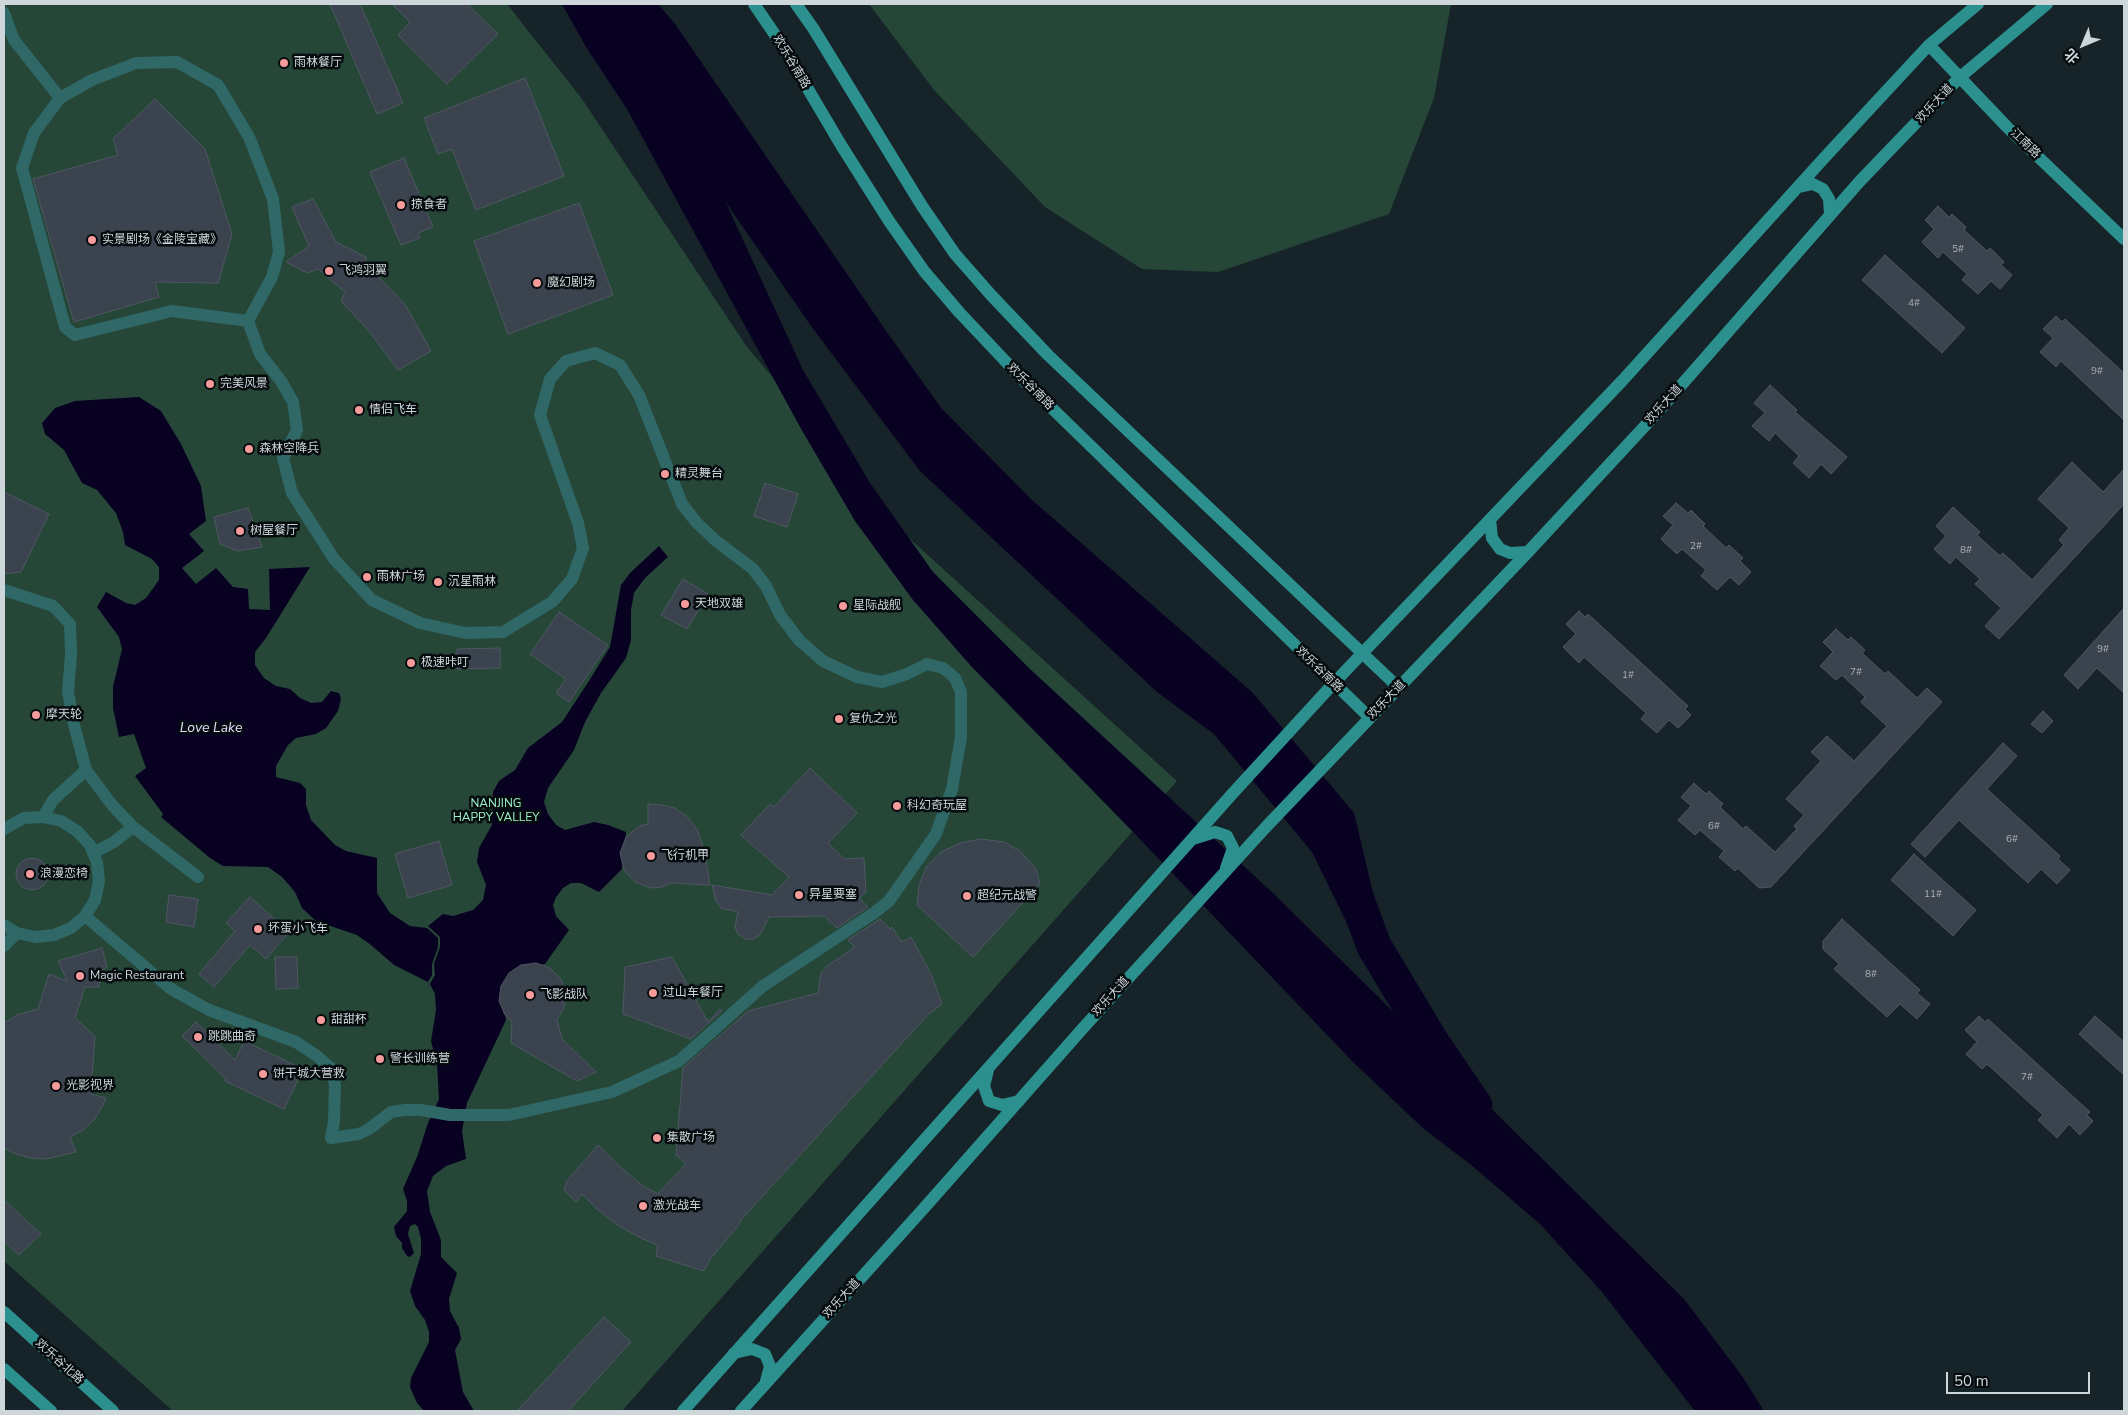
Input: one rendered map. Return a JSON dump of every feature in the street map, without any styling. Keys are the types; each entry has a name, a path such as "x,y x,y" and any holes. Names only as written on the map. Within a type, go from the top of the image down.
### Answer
{"main road":[{"name":"欢乐谷南路","path":"754,4 782,45 841,145 889,221 924,271 958,312 1025,382 1370,718"},
{"path":"796,4 813,28 922,206 954,254 1048,355 1399,688"},
{"path":"683,1411 1232,794 1362,652 1628,374 1929,45 1978,4"},
{"name":"欢乐大道","path":"741,1411 1224,872 1528,552 1656,414 1830,215 1959,78 2047,4"},
{"name":"江南路","path":"1929,45 2008,128 2124,239"},
{"path":"1798,187 1813,184 1823,190 1829,199 1830,215"},
{"path":"1490,519 1492,538 1500,549 1510,552 1528,552"},
{"path":"1192,839 1214,832 1228,836 1233,848 1224,872"},
{"path":"989,1068 984,1086 989,1101 1002,1105 1019,1101"},
{"name":"欢乐谷北路","path":"4,1312 114,1411"},
{"path":"734,1353 752,1349 765,1354 770,1366 766,1384"},
{"path":"4,1369 51,1411"}],"street":[{"path":"4,13 14,40 60,98"},
{"path":"85,916 171,989 210,1010 296,1042 325,1062 332,1069 335,1086 334,1121 330,1138 360,1134 369,1130 391,1112 421,1110 450,1116 509,1116 612,1092 679,1061 763,986 874,913 889,901 936,834 952,789 961,738 961,692 955,678 943,668 927,664 907,674 882,682 857,677 823,661 799,640 780,615 766,586 753,569 715,540 696,522 682,504 639,395 620,365 596,353 566,361 550,380 540,415 578,523 583,548 572,579 552,602 503,632 465,633 420,623 372,600 334,559 292,493 283,458 297,430 293,402 281,381 260,354 248,321 272,277 278,252 273,198 249,138 218,85 177,62 136,63 92,80 60,98 34,133 22,168 66,326 75,335 172,311 248,321"},
{"path":"4,590 53,606 70,624 71,655 68,692 74,725 86,770 112,805 133,827 198,877"},
{"path":"43,817 52,800 86,770"},
{"path":"4,925 17,933 35,937 54,935 71,928 85,916 95,900 99,881 97,862 90,845 77,831 61,821 43,817 24,818 5,826"},
{"path":"94,853 114,842 133,827"},
{"path":"4,946 17,933"}],"green space":[{"name":"NANJING HAPPY VALLEY","path":"4,4 507,4 582,99 747,347 909,538 1177,781 622,1411 173,1411 4,1261"},
{"path":"869,4 1451,4 1434,98 1389,214 1218,272 1142,269 1045,207 934,90"}],"water":[{"path":"562,4 658,4 675,24 942,409 1031,499 1253,693 1354,813 1384,939 1362,954 1312,852 1214,734 1157,692 920,471 811,326 725,201 803,370 870,483 933,572 1030,669 1276,896 1684,1299 1742,1376 1764,1411 1695,1411 1602,1292 1540,1224 1470,1164 1424,1129 1353,1062 971,666 913,600 855,521 800,427 627,109 586,47"},
{"name":"Love Lake","path":"139,397 161,411 181,444 201,486 206,521 189,534 204,551 182,568 196,584 216,568 233,587 248,589 249,609 270,610 269,569 310,567 266,638 255,652 255,665 264,678 276,686 290,689 300,698 311,703 322,702 331,691 339,693 341,699 338,711 326,728 316,734 296,738 288,745 276,766 276,777 300,783 306,789 306,805 311,820 335,845 346,851 377,858 377,893 390,913 410,926 427,928 438,938 438,947 432,964 432,975 428,982 394,965 357,935 316,921 302,908 295,892 282,877 268,867 223,866 210,858 161,817 163,814 135,776 146,768 134,734 119,737 113,708 113,687 122,649 119,637 97,607 106,592 126,603 135,605 146,598 159,580 159,567 152,559 125,545 123,532 116,513 97,490 82,483 64,450 45,434 42,423 55,408 75,401"},
{"path":"659,546 668,557 645,578 634,593 631,610 631,640 626,658 601,693 585,722 574,750 548,788 544,802 548,814 556,825 565,830 594,822 626,832 622,869 599,892 581,883 571,883 563,888 556,897 553,905 556,916 569,930 545,964 520,969 503,994 506,1020 467,1103 462,1131 466,1159 446,1166 433,1176 427,1191 430,1212 441,1240 441,1257 457,1273 449,1299 450,1311 459,1328 461,1339 455,1350 463,1392 474,1411 424,1411 417,1403 410,1387 411,1378 429,1342 429,1332 425,1320 415,1306 410,1291 421,1254 421,1239 418,1227 415,1224 410,1226 408,1234 414,1253 410,1257 407,1256 402,1248 402,1243 396,1236 394,1227 407,1211 407,1201 403,1189 439,1099 437,1063 431,1041 436,1010 435,994 430,984 435,975 434,964 440,947 440,937 428,926 443,914 453,916 473,910 483,900 486,885 477,862 479,848 492,825 493,792 499,781 515,770 528,748 562,722 610,647 621,585 630,573"}],"building":[{"path":"330,4 360,4 403,103 377,114"},
{"path":"392,4 467,4 498,34 447,84 398,35 410,22"},
{"path":"525,78 564,176 476,210 452,149 438,154 424,118"},
{"path":"155,99 205,149 232,234 218,283 155,282 159,297 74,322 33,179 118,155 113,139"},
{"path":"404,158 433,227 418,233 420,238 401,245 370,172"},
{"path":"313,199 336,242 366,257 364,270 380,278 406,306 431,351 398,370 370,332 341,301 345,292 318,269 307,273 286,262 309,246 292,207"},
{"path":"579,203 613,295 508,334 474,241"},
{"path":"1938,206 1949,217 1952,214 1966,227 1964,230 1987,251 1990,248 2004,262 2001,265 2012,275 2000,289 1991,281 1978,294 1962,280 1967,274 1943,252 1938,258 1922,242 1934,229 1925,220"},
{"path":"1885,255 1965,328 1942,353 1862,280"},
{"path":"2056,316 2062,322 2065,319 2124,373 2124,420 2061,361 2056,367 2040,352 2053,338 2043,329"},
{"path":"1770,385 1797,410 1795,412 1847,457 1831,474 1821,464 1809,478 1793,463 1799,456 1775,433 1769,441 1752,426 1765,413 1754,403"},
{"path":"2072,462 2103,492 2124,469 2124,504 1999,639 1985,626 2001,608 1975,584 1980,579 1956,557 1950,564 1934,549 1946,536 1936,526 1953,507 1980,532 1977,535 2000,556 2003,553 2032,580 2064,545 2059,540 2069,528 2038,499"},
{"path":"765,483 798,494 787,527 754,516"},
{"path":"4,492 49,514 21,572 4,574"},
{"path":"1676,503 1688,513 1691,510 1705,524 1703,526 1726,548 1729,545 1743,558 1740,561 1751,572 1739,585 1730,577 1717,590 1701,576 1706,570 1682,549 1677,554 1661,539 1673,525 1663,516"},
{"path":"248,508 262,547 238,551 220,544 214,517"},
{"path":"683,579 708,594 687,629 661,615"},
{"path":"2124,608 2124,693 2097,668 2078,689 2064,675"},
{"path":"1579,611 1585,617 1588,614 1688,706 1685,709 1691,715 1678,728 1669,720 1657,733 1641,719 1646,713 1584,657 1579,663 1563,647 1576,634 1566,624"},
{"path":"559,612 608,645 569,702 556,693 566,679 530,654"},
{"path":"1836,629 1848,640 1851,637 1865,650 1862,653 1885,674 1888,671 1917,698 1927,688 1942,702 1771,887 1759,888 1738,868 1735,871 1719,857 1724,851 1700,830 1695,835 1678,820 1691,806 1681,797 1694,783 1706,794 1709,791 1723,804 1720,807 1743,829 1746,826 1775,852 1797,829 1794,826 1804,815 1786,799 1821,761 1811,752 1827,736 1854,761 1887,726 1861,702 1865,697 1842,675 1836,680 1820,666 1833,652 1823,642"},
{"path":"500,648 500,668 457,669 457,649"},
{"path":"2043,711 2053,721 2042,733 2031,724"},
{"path":"2003,743 2017,756 1987,789 2060,856 2058,859 2070,870 2057,884 2041,869 2028,883 1959,820 1925,857 1911,844"},
{"path":"810,768 857,813 828,843 844,859 864,858 866,892 859,898 868,907 837,928 824,916 769,917 760,935 753,939 745,939 738,934 735,927 738,912 721,908 716,901 712,885 772,895 789,877 741,835 770,804 774,807"},
{"path":"648,804 674,808 687,816 698,831 705,853 710,885 671,883 662,887 651,888 635,882 624,870 620,853 626,837 639,826 648,824"},
{"path":"981,839 1004,842 1020,851 1036,869 1040,884 973,957 917,905 919,885 927,866 941,852 960,843"},
{"path":"439,841 452,885 408,898 395,854"},
{"path":"1914,854 1976,910 1953,936 1891,880"},
{"path":"32,858 38,859 43,863 47,868 47,880 43,885 38,889 32,890 26,889 21,885 17,880 16,874 17,868 21,863 26,859"},
{"path":"169,895 198,899 194,927 166,922"},
{"path":"250,897 289,932 266,959 250,945 214,987 199,974 235,931 226,923"},
{"path":"880,919 890,929 892,927 902,942 911,937 931,974 942,1004 929,1014 901,1044 740,1221 711,1258 704,1271 656,1256 658,1245 619,1226 597,1209 582,1194 576,1202 564,1190 567,1181 598,1145 643,1186 658,1194 686,1164 676,1155 683,1068 748,1011 818,993 821,973 826,967 855,947 848,940"},
{"path":"1842,919 1920,990 1917,993 1930,1004 1917,1019 1900,1004 1887,1017 1834,969 1839,964 1823,949 1823,941"},
{"name":"光影视界","path":"102,948 107,967 100,972 99,987 85,987 75,1018 95,1036 91,1094 106,1098 94,1120 83,1130 70,1137 76,1152 46,1159 30,1158 16,1154 4,1148 4,1023 17,1015 38,1009 49,974 67,981 58,961"},
{"path":"275,957 297,957 298,988 276,989"},
{"path":"672,957 708,1022 720,1009 722,1011 691,1039 623,1014 625,967"},
{"path":"536,963 550,968 561,979 566,993 564,1008 557,1020 562,1039 596,1072 577,1081 511,1043 512,1022 505,1015 499,1001 501,986 509,973 521,965"},
{"path":"1979,1016 1985,1022 1988,1019 2090,1112 2087,1115 2093,1121 2080,1135 2069,1124 2057,1138 2038,1120 2043,1115 1987,1064 1982,1069 1966,1054 1977,1042 1965,1030"},
{"path":"2095,1016 2124,1042 2124,1075 2079,1034"},
{"path":"196,1022 235,1060 244,1041 303,1069 284,1109 225,1081 226,1079 182,1036"},
{"path":"4,1200 41,1234 19,1255 4,1241"},
{"path":"604,1317 631,1342 568,1411 517,1411"}],"waterway":[{"path":"1357,900 1374,946 1431,1041 1475,1106"}],"place":[{"name":"雨林餐厅","path":"284,63"},
{"name":"掠食者","path":"401,205"},
{"name":"实景剧场《金陵宝藏》","path":"92,240"},
{"name":"飞鸿羽翼","path":"329,271"},
{"name":"魔幻剧场","path":"537,283"},
{"name":"完美风景","path":"210,384"},
{"name":"情侣飞车","path":"359,410"},
{"name":"森林空降兵","path":"249,449"},
{"name":"精灵舞台","path":"665,474"},
{"name":"树屋餐厅","path":"240,531"},
{"name":"雨林广场","path":"367,577"},
{"name":"沉星雨林","path":"438,582"},
{"name":"天地双雄","path":"685,604"},
{"name":"星际战舰","path":"843,606"},
{"name":"极速咔叮","path":"411,663"},
{"name":"摩天轮","path":"36,715"},
{"name":"复仇之光","path":"839,719"},
{"name":"科幻奇玩屋","path":"897,806"},
{"name":"飞行机甲","path":"651,856"},
{"name":"浪漫恋椅","path":"30,874"},
{"name":"异星要塞","path":"799,895"},
{"name":"超纪元战警","path":"967,896"},
{"name":"坏蛋小飞车","path":"258,929"},
{"name":"Magic Restaurant","path":"80,976"},
{"name":"过山车餐厅","path":"653,993"},
{"name":"飞影战队","path":"530,995"},
{"name":"甜甜杯","path":"321,1020"},
{"name":"跳跳曲奇","path":"198,1037"},
{"name":"警长训练营","path":"380,1059"},
{"name":"饼干城大营救","path":"263,1074"},
{"name":"光影视界","path":"56,1086"},
{"name":"集散广场","path":"657,1138"},
{"name":"激光战车","path":"643,1206"}]}
